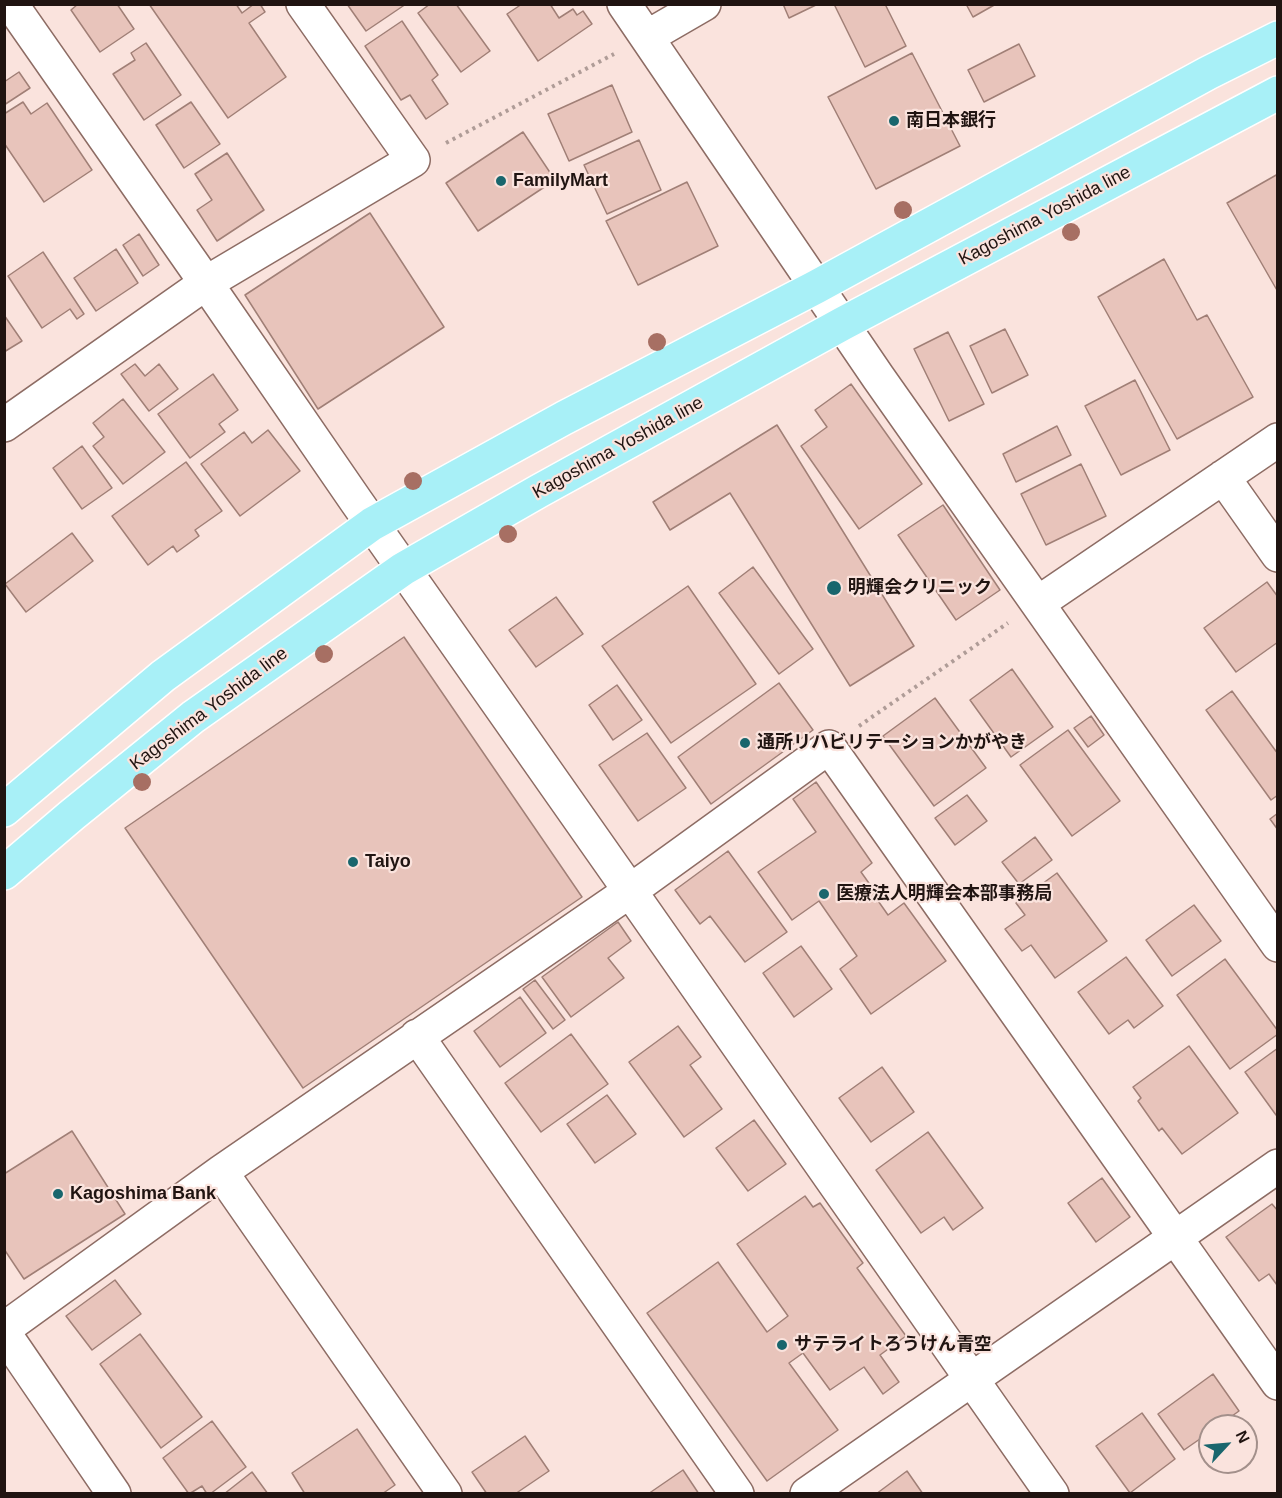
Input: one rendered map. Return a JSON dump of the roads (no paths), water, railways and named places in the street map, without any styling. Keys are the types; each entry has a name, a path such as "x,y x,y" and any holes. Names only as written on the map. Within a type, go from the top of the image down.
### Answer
{"main road":[{"path":"4,810 163,676 372,524 564,418 816,287 1208,73 1278,38"},
{"name":"Kagoshima Yoshida line","path":"4,873 193,717 403,569 842,324 1278,93"}],"street":[{"path":"10,4 1052,1494"},
{"path":"4,425 206,283 412,160 303,4"},
{"path":"624,4 816,287 1278,945"},
{"path":"647,37 704,4"},
{"path":"1038,603 1278,440"},
{"path":"1223,477 1278,555"},
{"path":"114,1494 4,1331 221,1172 630,891 829,747 1278,1383"},
{"path":"417,1036 737,1494"},
{"path":"807,1494 1278,1166"},
{"path":"221,1172 446,1494"}],"place":[{"name":"南日本銀行","path":"894,121"},
{"name":"FamilyMart","path":"501,181"},
{"name":"明輝会クリニック","path":"834,588"},
{"name":"通所リハビリテーションかがやき","path":"745,743"},
{"name":"Taiyo","path":"353,862"},
{"name":"医療法人明輝会本部事務局","path":"824,894"},
{"name":"Kagoshima Bank","path":"58,1194"},
{"name":"サテライトろうけん青空","path":"782,1345"}]}
